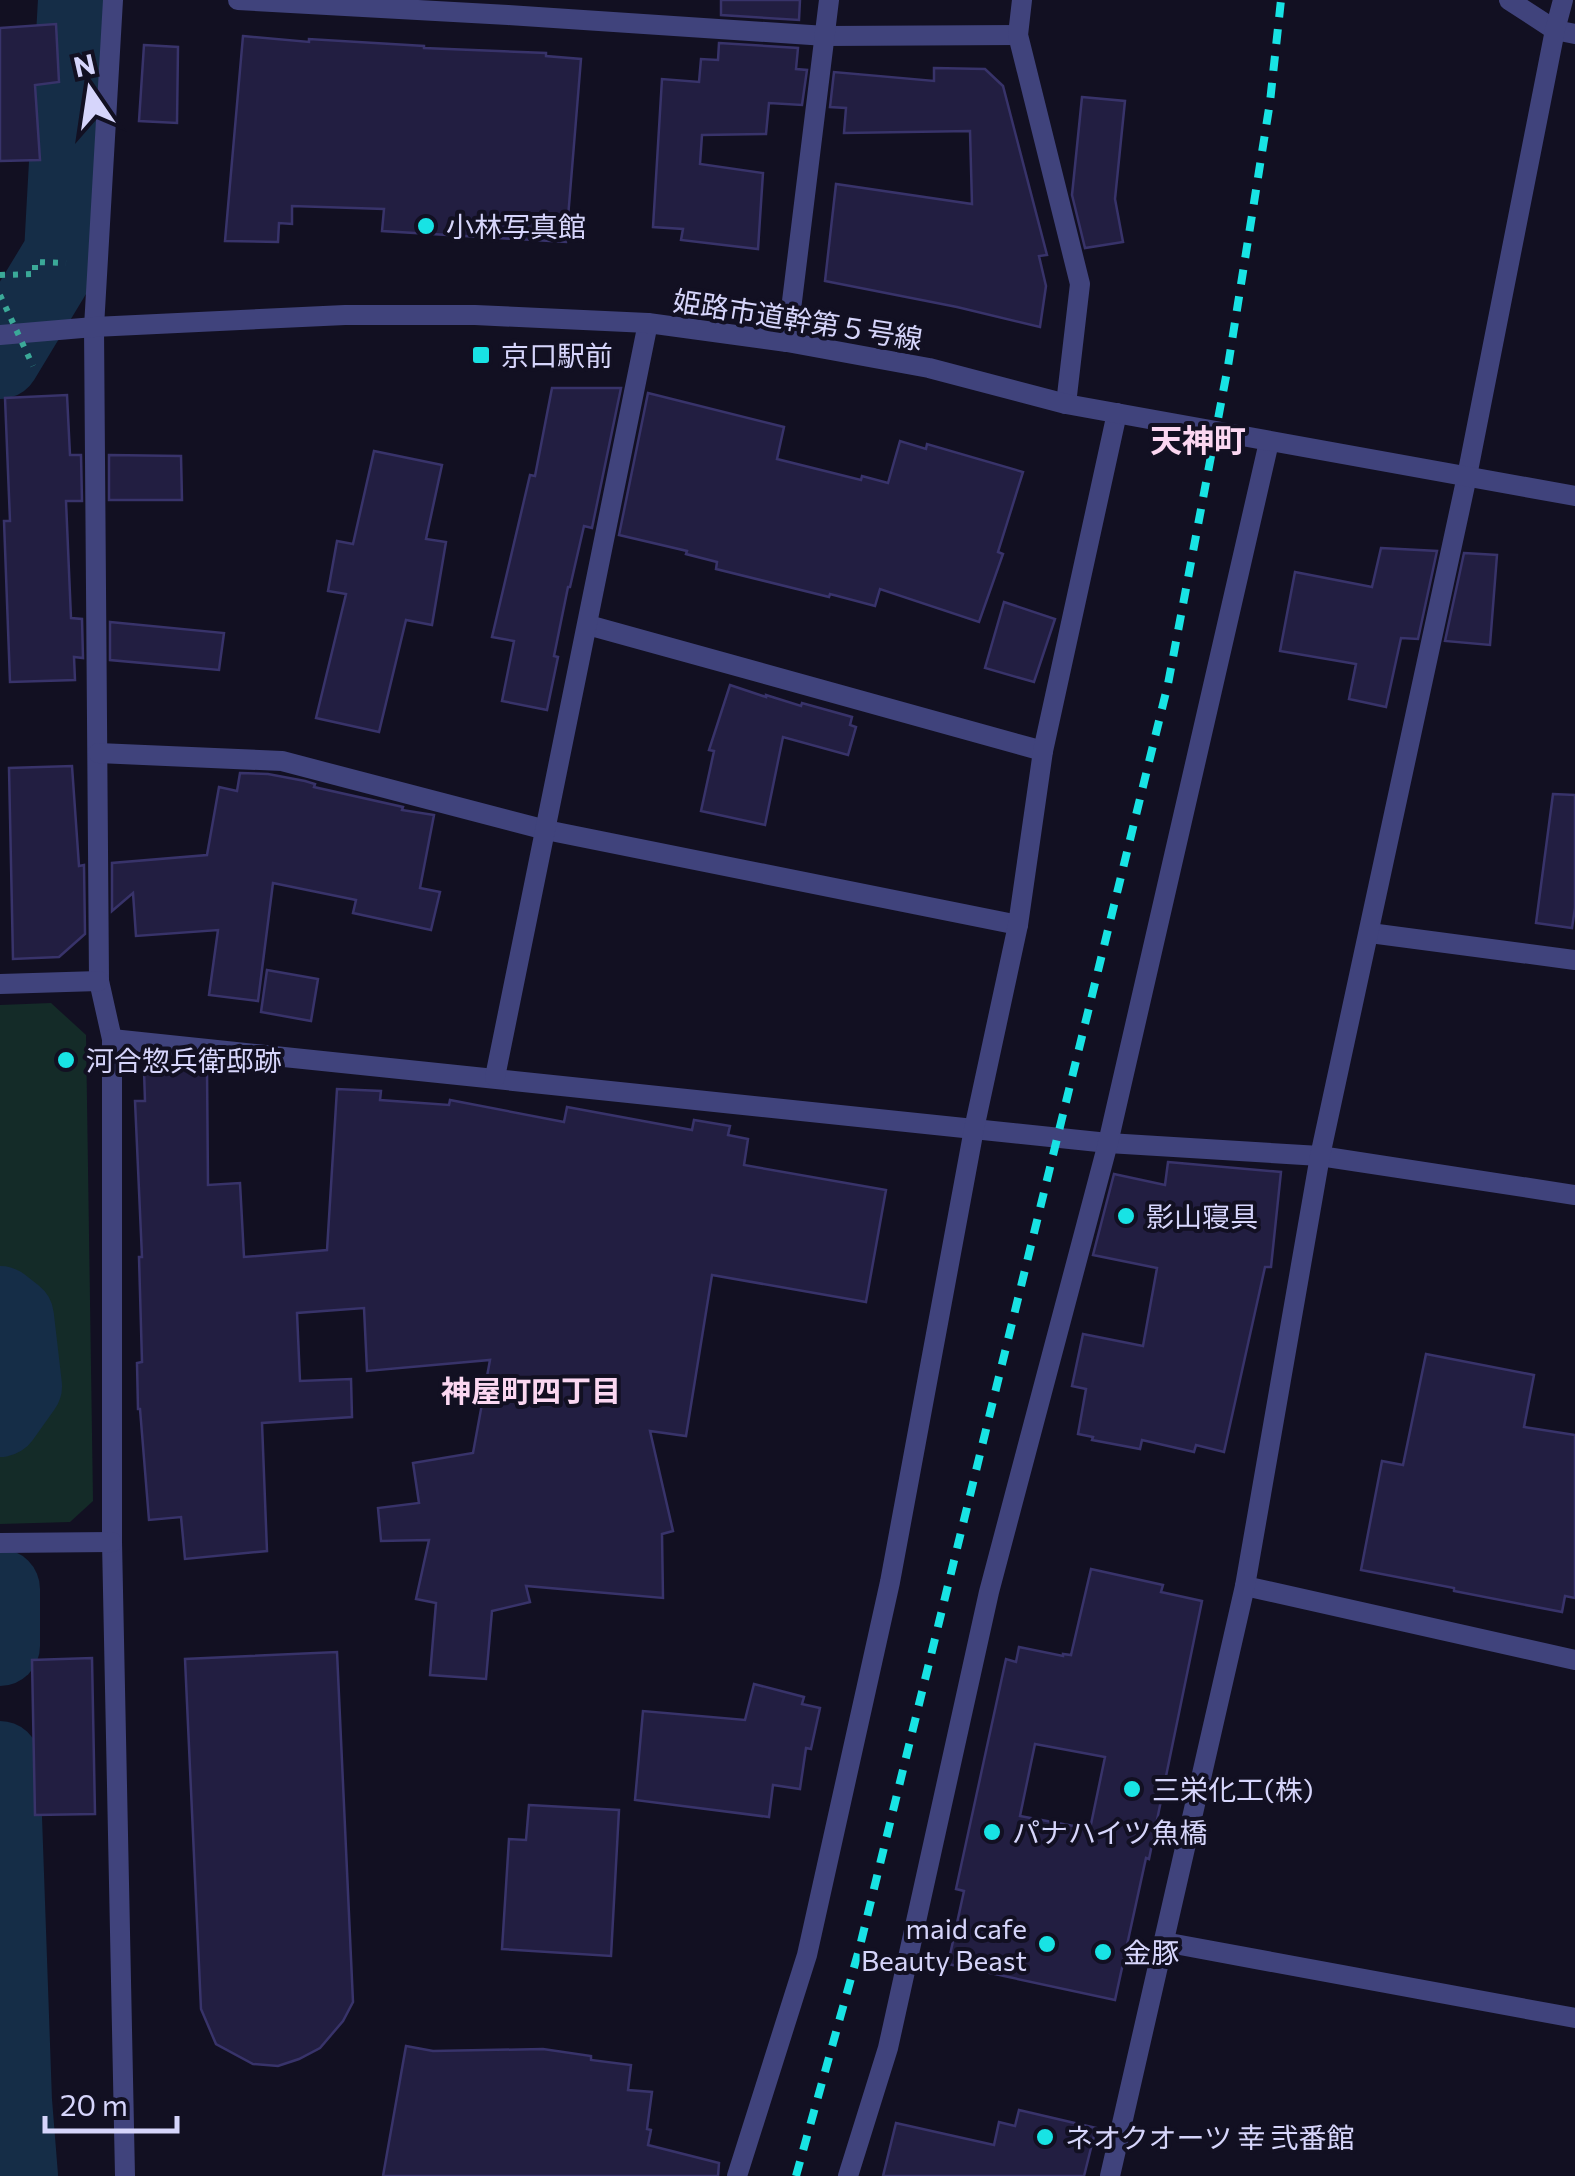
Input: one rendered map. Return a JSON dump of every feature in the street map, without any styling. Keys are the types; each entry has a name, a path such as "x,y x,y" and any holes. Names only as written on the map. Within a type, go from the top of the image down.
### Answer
{"street":[{"path":"113,0 94,326 99,981 112,1039 112,1542 126,2176"},
{"path":"238,0 826,36 1018,36"},
{"path":"786,342 829,0"},
{"path":"1022,0 1018,36 1080,284 1066,404"},
{"path":"1509,0 1565,32"},
{"path":"1110,2176 1245,1586 1320,1156 1565,32 1563,0"},
{"name":"姫路市道幹第５号線","path":"0,335 94,326 345,315 648,323 786,342 929,368 1066,404 1575,496"},
{"path":"494,1077 648,323"},
{"path":"736,2176 807,1955 890,1582 974,1129 1018,925 1043,751 1117,413"},
{"path":"848,2176 888,2048 990,1592 1108,1143 1269,442"},
{"path":"588,624 1043,751"},
{"path":"98,754 282,761 546,830 1018,925"},
{"path":"1370,933 1575,960"},
{"path":"0,984 99,981"},
{"path":"112,1039 1108,1143 1320,1156 1575,1195"},
{"path":"0,1543 112,1542"},
{"path":"1245,1586 1575,1660"},
{"path":"1164,1942 1575,2018"}],"path":[{"path":"0,275 35,274 35,262 80,263"},
{"path":"0,295 33,366"}],"green space":[{"path":"51,1003 86,1035 93,1501 70,1522 0,1524 0,1005"}],"building":[{"path":"721,0 800,0 799,20 721,15"},
{"path":"56,24 59,82 35,85 40,160 0,161 0,28"},
{"path":"243,36 546,53 581,59 566,242 382,231 384,209 292,206 292,224 279,223 278,242 225,241"},
{"path":"719,43 798,48 796,69 807,70 802,105 769,103 766,134 702,135 700,164 763,173 758,249 681,240 683,229 653,227 662,79 699,82 701,59 718,60"},
{"path":"144,45 178,47 177,123 139,121"},
{"path":"934,68 985,69 1003,86 1047,255 1039,256 1046,286 1040,327 825,281 836,184 972,204 970,131 844,133 846,108 830,107 834,72 934,81"},
{"path":"1082,97 1125,101 1115,199 1123,242 1085,248 1072,195"},
{"path":"552,388 621,388 592,528 584,526 568,587 547,710 502,701 514,641 492,637 530,475 535,476"},
{"path":"648,393 784,427 777,459 861,480 862,476 888,483 900,441 926,449 927,444 1023,472 998,552 1003,554 979,622 880,589 875,606 830,594 829,597 716,569 717,562 686,554 687,551 619,535"},
{"path":"67,395 70,455 81,455 82,501 66,501 71,618 82,619 83,658 74,657 75,680 10,682 4,521 10,521 5,398"},
{"path":"374,451 442,465 426,539 446,542 432,625 406,620 379,732 316,718 346,594 328,591 337,541 353,544"},
{"path":"109,455 181,456 182,500 109,500"},
{"path":"1381,548 1437,551 1418,639 1401,638 1386,707 1349,699 1356,664 1280,651 1295,572 1372,587"},
{"path":"1464,553 1497,555 1490,645 1445,641"},
{"path":"1004,602 1055,619 1034,682 985,668"},
{"path":"110,622 224,633 219,670 110,660"},
{"path":"730,685 852,717 850,725 856,727 848,755 783,737 765,825 701,811 714,751 709,750"},
{"path":"72,766 79,866 84,865 85,934 59,957 13,959 9,768"},
{"path":"240,773 305,781 315,784 314,787 434,815 420,888 440,892 431,930 353,913 356,900 273,883 258,1001 209,995 218,930 136,936 133,893 112,911 112,863 207,855 219,787 237,791"},
{"path":"1553,794 1575,795 1572,928 1536,923"},
{"path":"267,970 318,979 311,1021 261,1012"},
{"path":"207,1068 208,1185 240,1183 244,1257 327,1250 337,1089 381,1091 380,1100 449,1105 450,1100 564,1122 567,1107 692,1130 694,1120 730,1126 728,1135 748,1139 744,1165 886,1190 866,1302 712,1275 686,1436 650,1431 673,1531 662,1534 663,1598 526,1586 530,1602 492,1611 486,1679 430,1675 436,1603 416,1599 429,1540 381,1541 378,1508 419,1503 413,1463 473,1453 490,1360 367,1371 364,1308 297,1313 300,1381 351,1379 352,1417 262,1423 267,1551 185,1559 181,1517 149,1520 138,1409 142,1257 135,1101 145,1101 144,1070"},
{"path":"1168,1162 1281,1172 1271,1267 1265,1267 1224,1452 1196,1445 1194,1452 1142,1440 1140,1449 1078,1434 1086,1389 1072,1386 1083,1334 1143,1346 1157,1268 1093,1255 1114,1174 1165,1185"},
{"path":"1426,1354 1534,1375 1524,1427 1575,1435 1575,1598 1565,1596 1562,1612 1361,1570 1382,1461 1403,1465"},
{"path":"1091,1569 1163,1585 1161,1592 1202,1601 1149,1859 1146,1858 1115,2000 948,1964 964,1891 956,1889 1006,1659 1016,1662 1019,1647 1071,1655","holes":["1035,1744 1105,1757 1090,1829 1020,1816"]},
{"path":"337,1652 353,2002 320,2048 278,2066 253,2064 216,2044 201,2009 185,1659"},
{"path":"92,1658 95,1814 35,1815 32,1660"},
{"path":"754,1684 804,1697 802,1704 820,1708 811,1749 806,1748 800,1789 773,1785 769,1817 635,1800 643,1711 745,1720"},
{"path":"529,1805 619,1810 611,1956 502,1949 509,1839 526,1840"},
{"path":"406,2046 433,2051 543,2049 631,2065 628,2090 652,2092 648,2145 719,2163 718,2176 383,2176"},
{"name":"ネオクオーツ 幸 弐番館","path":"1019,2110 1096,2128 1084,2176 883,2176 896,2123 994,2145 999,2122 1015,2126"}],"waterway":[{"path":"0,359 64,253 78,0"},
{"path":"0,1306 14,1317 22,1386 0,1417"},
{"path":"0,1589 0,1646"},
{"path":"0,1761 18,2176"}],"railway":[{"path":"796,2176 860,1946 1168,684 1228,366 1270,102 1281,0"}],"place":[{"name":"小林写真館","path":"426,226"},
{"name":"京口駅前","path":"481,355"},
{"name":"河合惣兵衛邸跡","path":"66,1060"},
{"name":"影山寝具","path":"1126,1216"},
{"name":"三栄化工(株)","path":"1132,1789"},
{"name":"パナハイツ魚橋","path":"992,1832"},
{"name":"maid cafe Beauty Beast","path":"1047,1944"},
{"name":"金豚","path":"1103,1952"},
{"name":"ネオクオーツ 幸 弐番館","path":"1045,2137"}],"district":[{"name":"天神町","path":"1198,439"},
{"name":"神屋町四丁目","path":"531,1389"}]}
